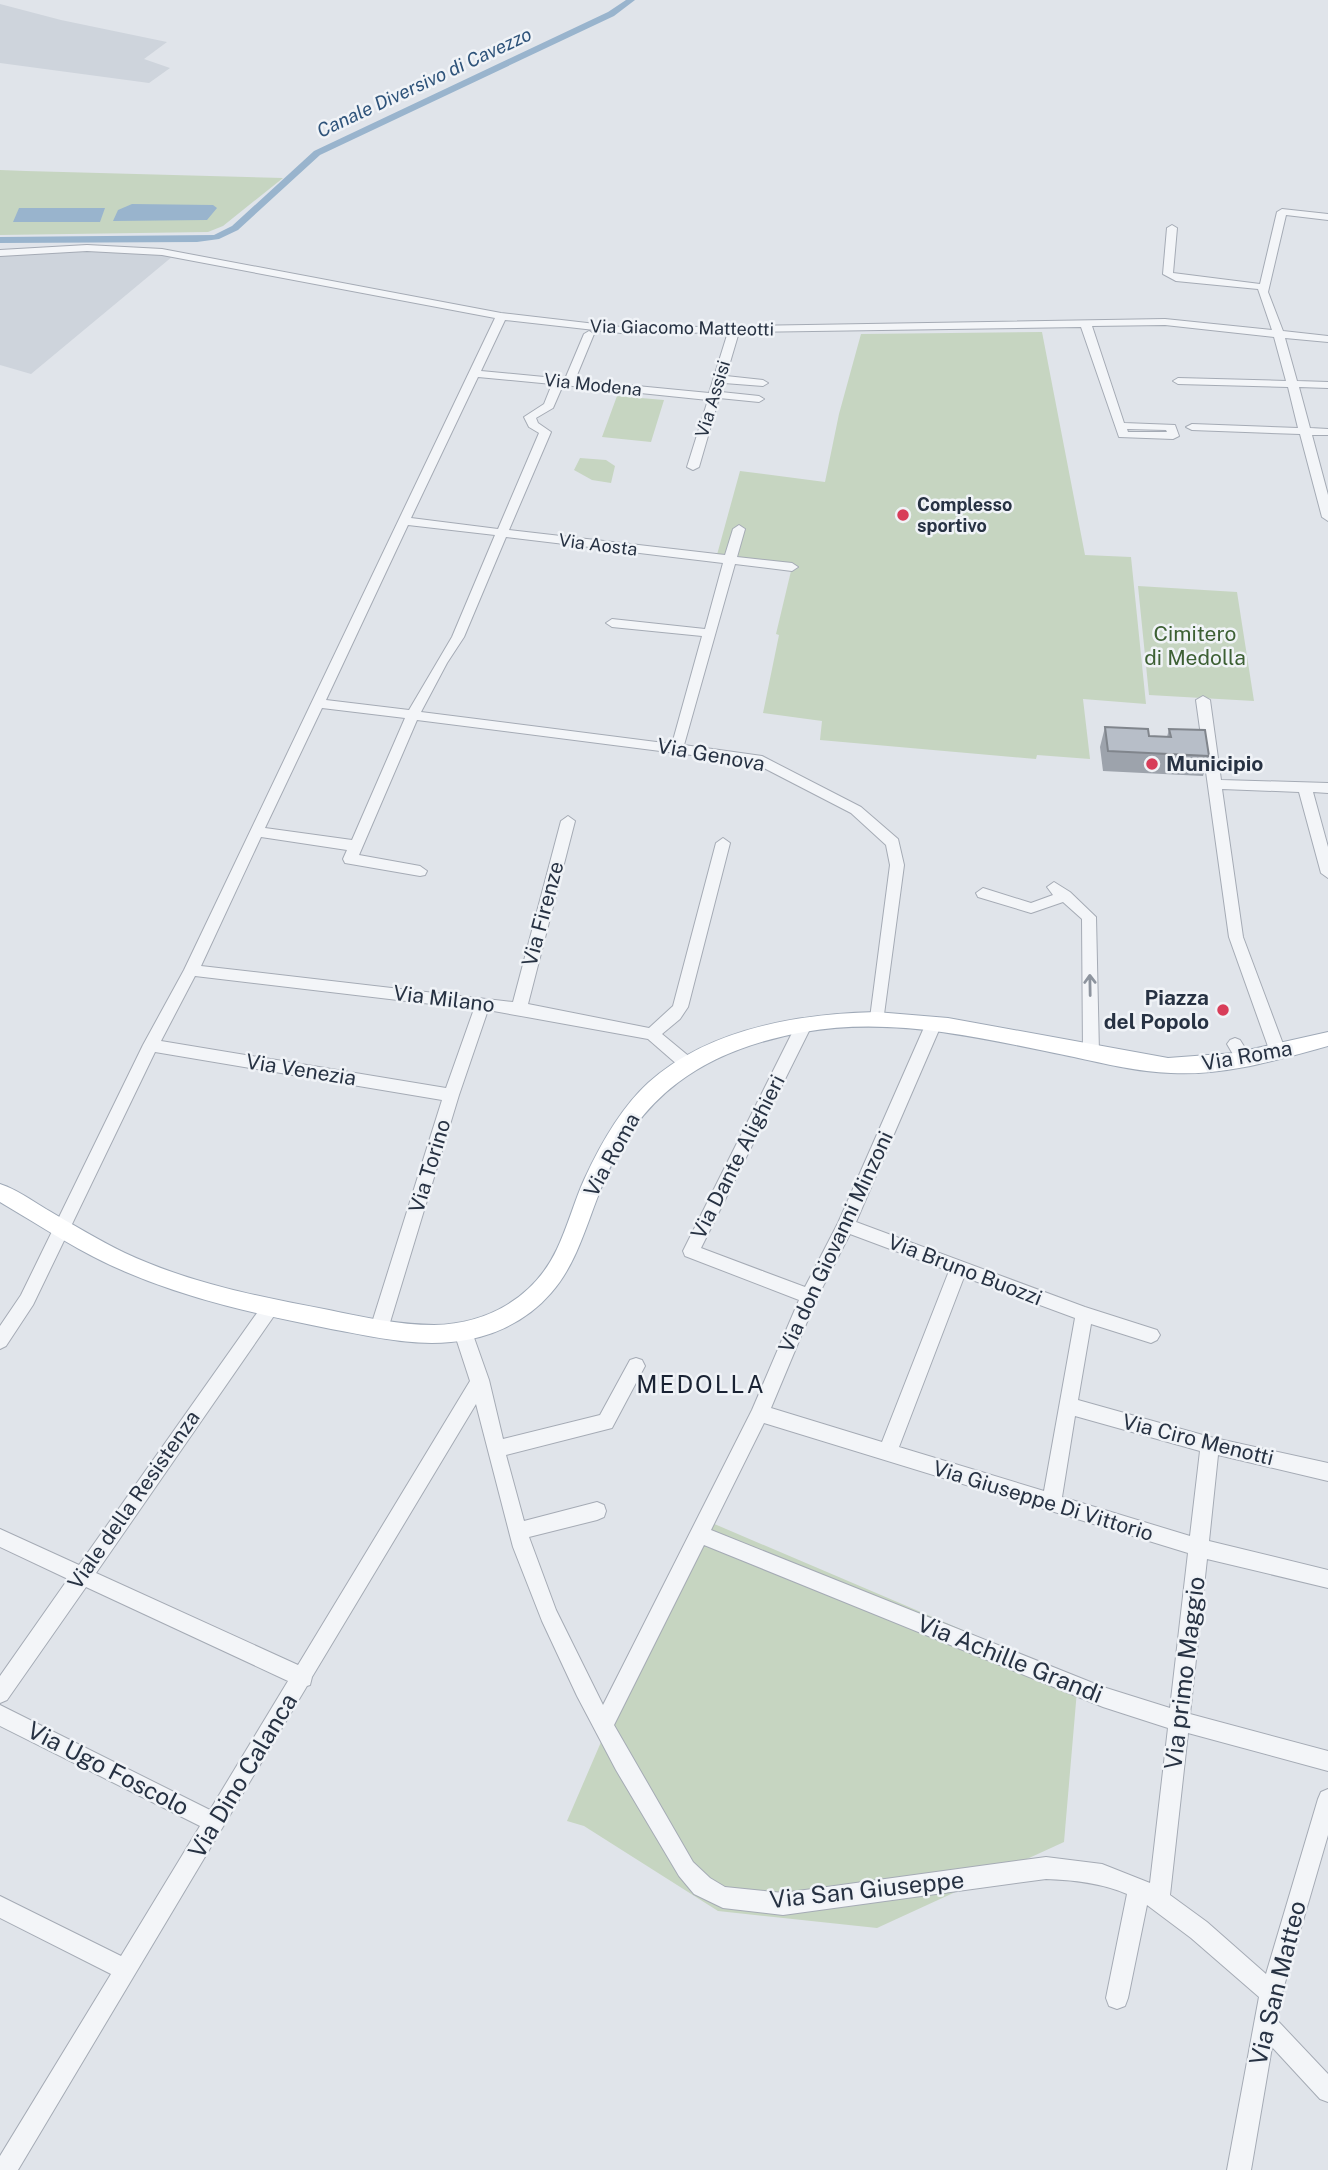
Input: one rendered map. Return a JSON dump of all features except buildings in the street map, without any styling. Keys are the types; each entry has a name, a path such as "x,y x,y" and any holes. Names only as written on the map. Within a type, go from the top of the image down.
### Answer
{"main road":[{"name":"Via Roma","path":"0,1192 100,1250 177,1282 270,1308 379,1329 426,1334 463,1332 485,1327 507,1316 532,1298 552,1276 568,1248 596,1177 615,1140 634,1111 658,1084 685,1062 748,1038 804,1026 878,1018 934,1023 1176,1066 1212,1065 1239,1051 1278,1052 1328,1039"}],"street":[{"path":"1328,217 1282,212 1263,292 1279,334 1328,517"},
{"path":"1172,228 1168,274 1176,278 1264,287"},
{"name":"Via Giacomo Matteotti","path":"0,253 87,248 162,252 501,316 630,331 1165,322 1328,339"},
{"path":"0,1341 27,1300 64,1229 151,1045 191,970 501,316"},
{"path":"1086,325 1120,426"},
{"name":"Via Assisi","path":"693,467 734,331"},
{"path":"420,871 350,859 414,715 444,655 458,637 504,533 545,432 533,425 530,417 549,406 589,334"},
{"name":"Via Modena","path":"473,373 759,399"},
{"path":"719,379 763,383"},
{"path":"1178,381 1328,385"},
{"path":"1192,427 1328,432"},
{"name":"Via Aosta","path":"404,522 792,567"},
{"path":"677,748 738,529"},
{"path":"612,623 709,633"},
{"path":"1203,700 1236,937 1278,1052"},
{"name":"Via Genova","path":"319,703 757,759 856,810 893,843 897,865 878,1018"},
{"path":"1215,784 1328,788"},
{"path":"1305,788 1328,873"},
{"name":"Via Firenze","path":"519,1008 568,821"},
{"path":"257,832 356,846"},
{"path":"652,1034 675,1015 680,1007 723,843"},
{"path":"983,893 1031,908 1060,892 1089,917 1091,1053"},
{"name":"Via Milano","path":"191,970 519,1008 652,1034 685,1062"},
{"name":"Via Torino","path":"379,1329 482,1003"},
{"name":"Via don Giovanni Minzoni","path":"604,1724 760,1413 809,1296 846,1225 934,1023"},
{"name":"Via Dante Alighieri","path":"804,1026 691,1251 809,1296"},
{"name":"Via Venezia","path":"151,1045 451,1096"},
{"name":"Via Bruno Buozzi","path":"846,1225 1084,1314 1151,1335"},
{"path":"887,1454 958,1268"},
{"name":"Viale della Resistenza","path":"0,1693 270,1308"},
{"path":"1051,1504 1084,1314"},
{"name":"Via San Giuseppe","path":"463,1332 480,1380 518,1531 544,1602 578,1678 686,1869 702,1886 723,1897 783,1904 1046,1868 1081,1870 1121,1881 1149,1895 1271,1993"},
{"path":"497,1449 606,1422 636,1366"},
{"name":"Via Dino Calanca","path":"5,2161 303,1678 480,1380"},
{"name":"Via Ciro Menotti","path":"1069,1406 1210,1446 1328,1472"},
{"name":"Via Giuseppe Di Vittorio","path":"760,1413 1200,1548 1328,1579"},
{"name":"Via primo Maggio","path":"1116,1998 1149,1895 1179,1721 1210,1446"},
{"path":"518,1531 597,1511"},
{"name":"Via Achille Grandi","path":"699,1534 1103,1697 1179,1721 1328,1761"},
{"path":"0,1538 303,1678"},
{"name":"Via Ugo Foscolo","path":"0,1715 215,1822"},
{"name":"Via San Matteo","path":"1240,2170 1271,1993 1322,1845 1328,1798"},
{"path":"0,1907 125,1970"},
{"path":"1265,2023 1328,2091"}],"shaded area":[{"path":"0,4 167,42 144,59 170,68 149,83 0,63"},
{"path":"63,250 173,256 31,374 0,365 0,255"}],"green space":[{"path":"0,170 283,178 223,226 208,232 0,235"},
{"name":"Complesso sportivo","path":"1042,332 1085,555 1131,557 1146,704 1083,699 1090,759 1037,755 1036,759 820,740 822,721 763,713 779,635 776,634 791,571 715,562 740,471 825,482 839,414 861,334"},
{"path":"617,396 664,400 651,442 602,437"},
{"path":"580,458 606,460 615,466 611,483 592,480 574,470"},
{"name":"Cimitero di Medolla","path":"1138,586 1237,592 1254,701 1149,695"},
{"path":"698,1517 1078,1679 1064,1842 877,1928 718,1911 584,1826 567,1821"}],"water":[{"path":"132,204 213,205 217,208 207,220 113,221 118,210"},
{"path":"19,208 105,208 100,222 13,222"}],"waterway":[{"name":"Canale Diversivo di Cavezzo","path":"0,240 216,237 235,228 317,153 611,14 631,0"}],"place":[{"name":"Complesso sportivo","path":"903,515"},
{"name":"Municipio","path":"1152,764"},
{"name":"Piazza del Popolo","path":"1223,1010"}],"district":[{"name":"MEDOLLA","path":"701,1385"}]}
